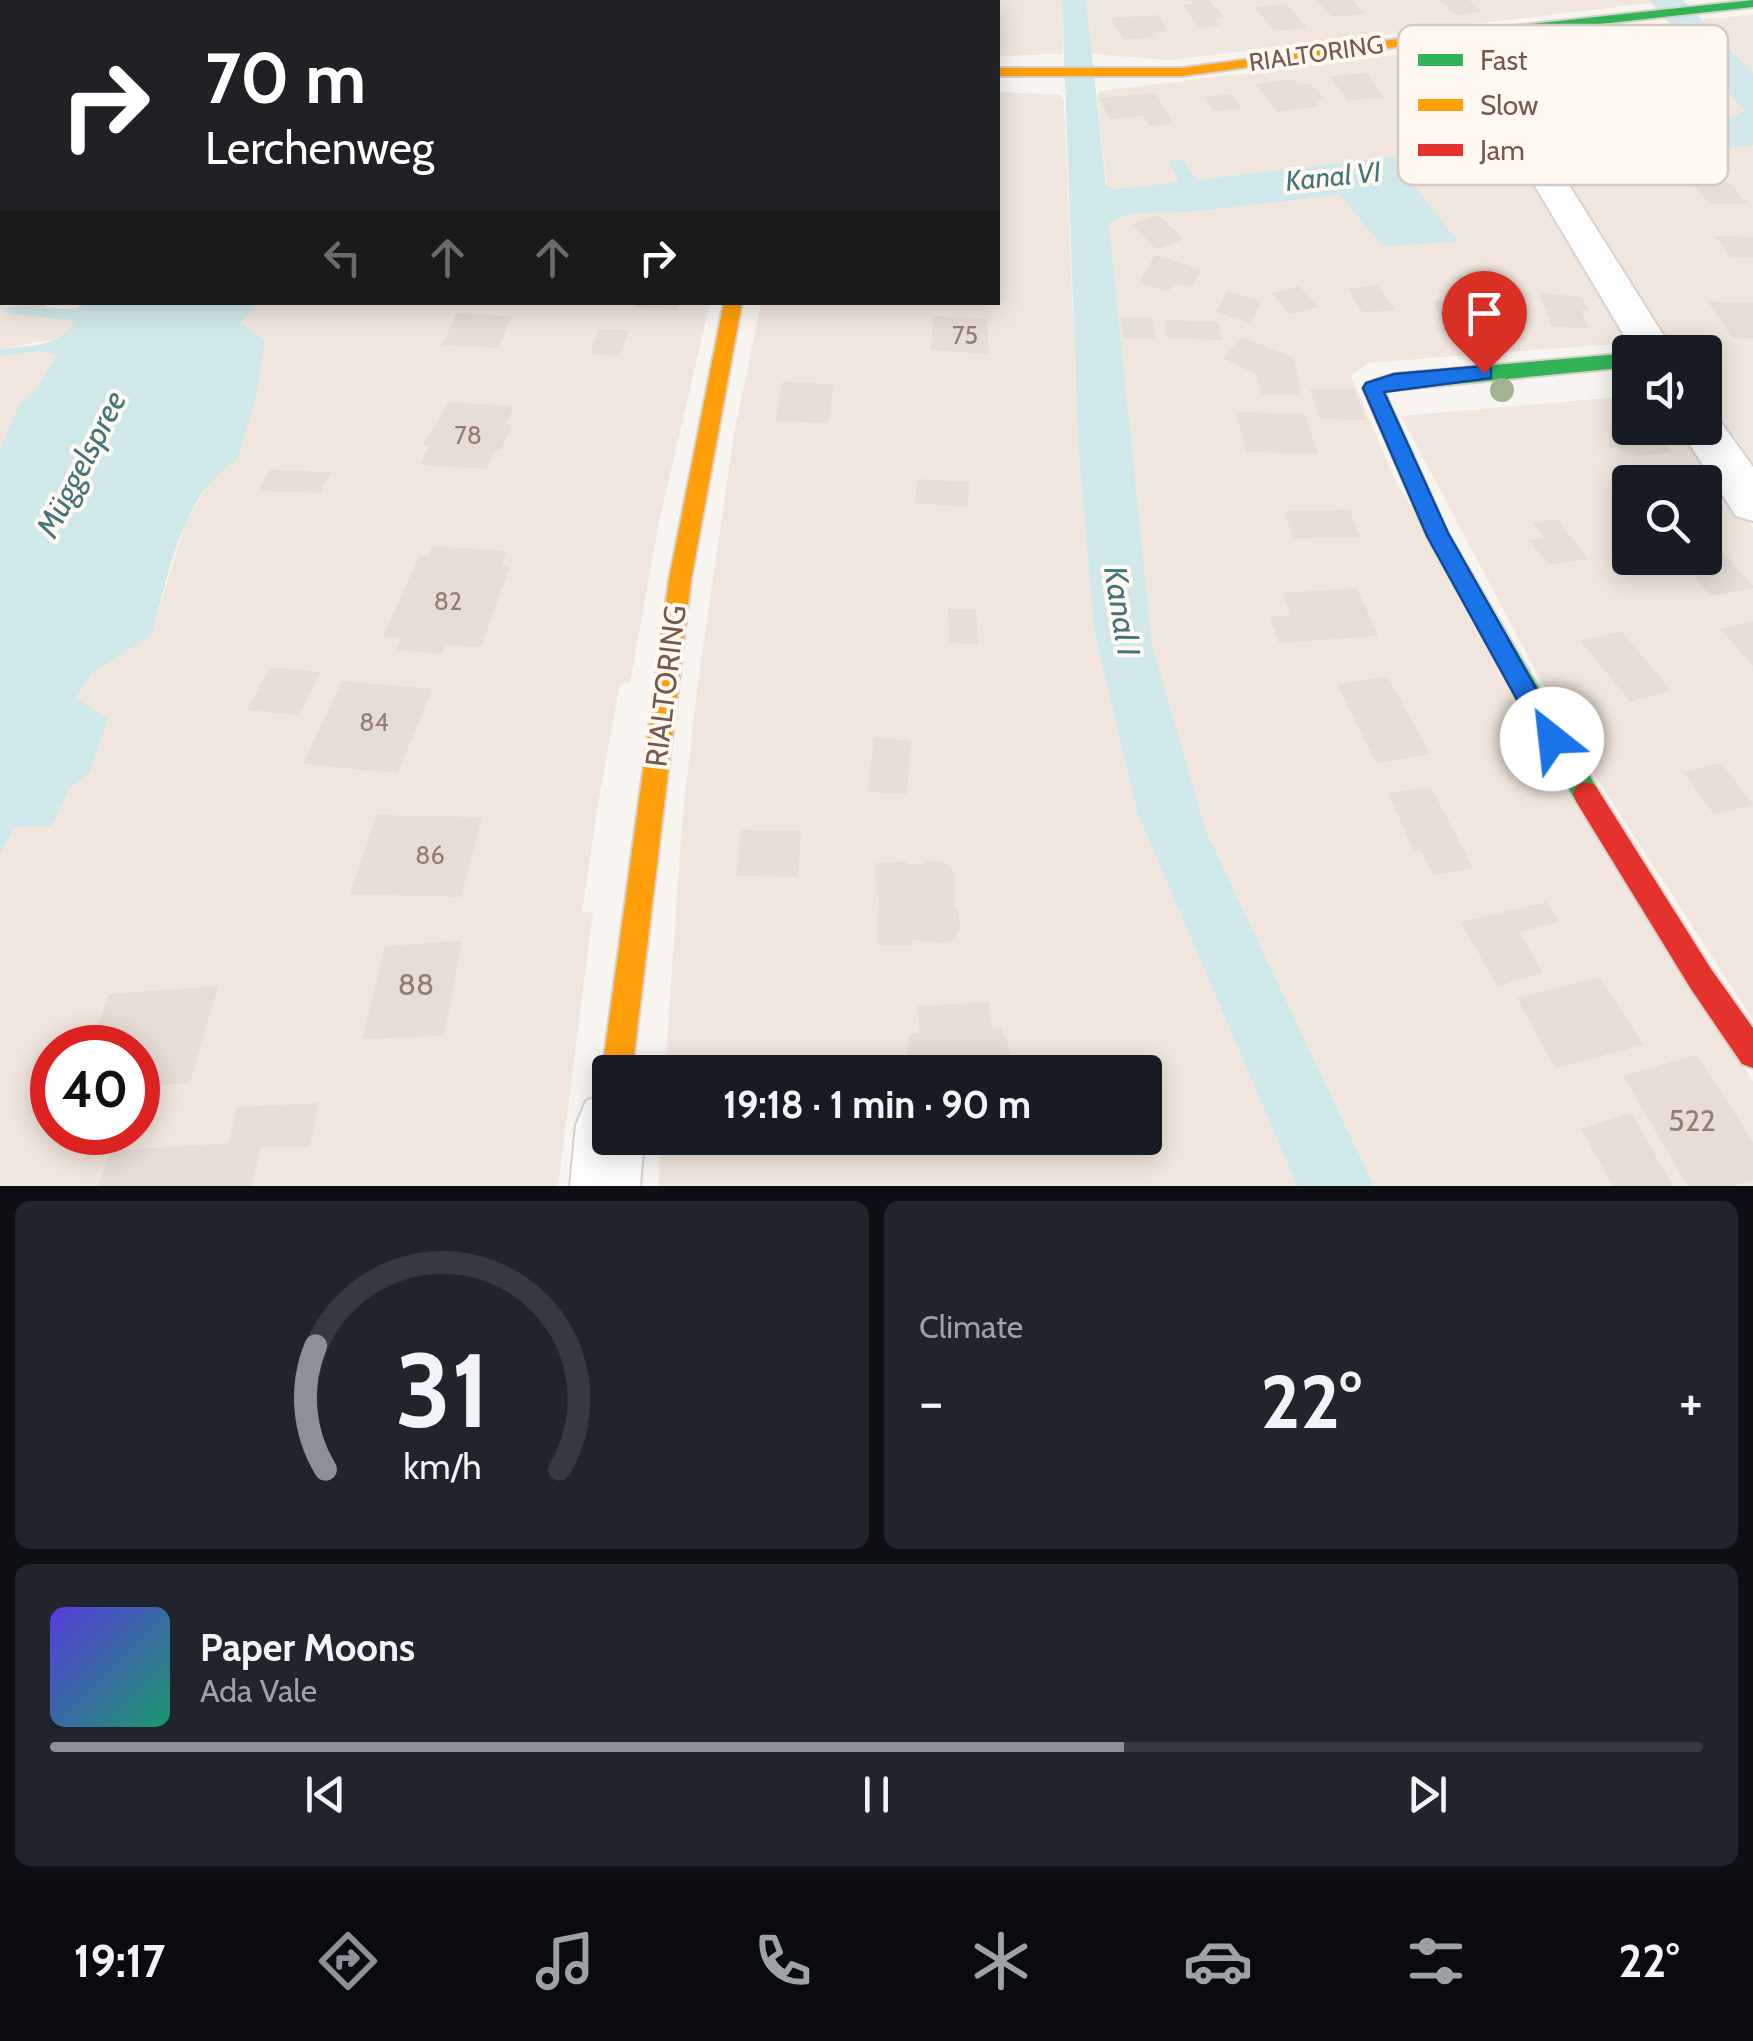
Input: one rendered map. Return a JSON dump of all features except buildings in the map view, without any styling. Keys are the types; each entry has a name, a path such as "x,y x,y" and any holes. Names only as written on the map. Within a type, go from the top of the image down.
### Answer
{"street":[{"name":"RIALTORING","path":"1540,25 1753,4"},
{"name":"RIALTORING","path":"1000,72 1182,72 1398,43"},
{"path":"1551,185 1643,335"},
{"name":"RIALTORING","path":"619,1055 680,580 732,305"},
{"path":"1612,362 1394,381 1373,388 1438,536 1552,739 1700,980 1753,1053"},
{"path":"1713,445 1753,503"},
{"path":"604,1186 607,1155"}],"shaded area":[{"path":"1000,0 1062,0 1063,54 1000,56"},
{"path":"1086,0 1651,3 1465,25 1398,25 1398,33 1170,60 1092,54"},
{"path":"1753,15 1753,73 1728,47 1728,25 1708,25 1702,19"},
{"path":"1398,55 1398,157 1195,180 1170,161 1179,182 1114,189 1107,186 1097,96 1100,91"},
{"path":"1728,91 1746,111 1728,118"},
{"path":"1000,92 1061,95 1078,441 1094,630 1137,812 1297,1186 658,1186 660,1155 1162,1155 1162,1055 666,1055 682,823 734,434 761,305 1000,305"},
{"path":"1753,145 1753,478 1722,433 1722,335 1659,335 1565,185 1728,185 1728,148"},
{"path":"1413,185 1537,185 1625,333 1612,335 1612,344 1368,363 1351,376 1394,478 1753,1082 1753,1186 1374,1186 1206,831 1152,644 1109,223 1130,214 1192,212 1341,195 1383,247 1457,240"},
{"path":"0,305 46,305 4,313 76,321 66,337 0,349"},
{"path":"255,305 710,305 659,522 630,683 620,684 598,804 582,912 593,912 558,1186 0,1186 0,855 14,827 52,826 70,787 89,774 76,698 91,674 151,635 185,524 215,474 241,323"},
{"path":"42,351 58,355 34,393 20,403 0,449 0,356"},
{"path":"1612,398 1612,445 1696,445 1710,465 1612,465 1612,575 1722,575 1722,483 1753,528 1753,1020 1574,743 1401,416"}],"water":[{"path":"1062,0 1086,0 1106,185 1114,189 1179,182 1169,161 1184,160 1196,180 1398,156 1398,185 1414,185 1458,241 1383,247 1340,195 1191,212 1130,214 1109,223 1152,644 1206,831 1374,1186 1297,1186 1137,812 1094,630 1078,441"},
{"path":"1649,0 1683,0 1707,25 1671,25"},
{"path":"1728,47 1753,73 1753,145 1728,148 1728,118 1745,111 1728,91"},
{"name":"Müggelspree","path":"82,305 255,305 241,323 265,340 256,398 237,460 218,475 189,515 151,636 92,673 76,698 108,719 89,774 70,787 52,826 14,827 0,855 0,449 20,402 34,393 57,355 42,351 0,356 0,349 52,341 75,321 3,313 9,307 76,309"}],"traffic: fast":[{"path":"1555,25 1753,3"},
{"path":"1586,794 1438,536 1373,388 1394,381 1612,362"}],"traffic: slow":[{"path":"1000,72 1182,72 1398,43"},
{"path":"619,1055 680,580 732,305"}],"traffic: jam":[{"path":"1586,794 1701,979 1753,1053"}],"route":[{"path":"1484,373 1394,381 1373,388 1438,536 1552,739"}],"water label":[{"name":"Kanal VI","path":"1333,176"},
{"name":"Kanal I","path":"1122,611"}]}
